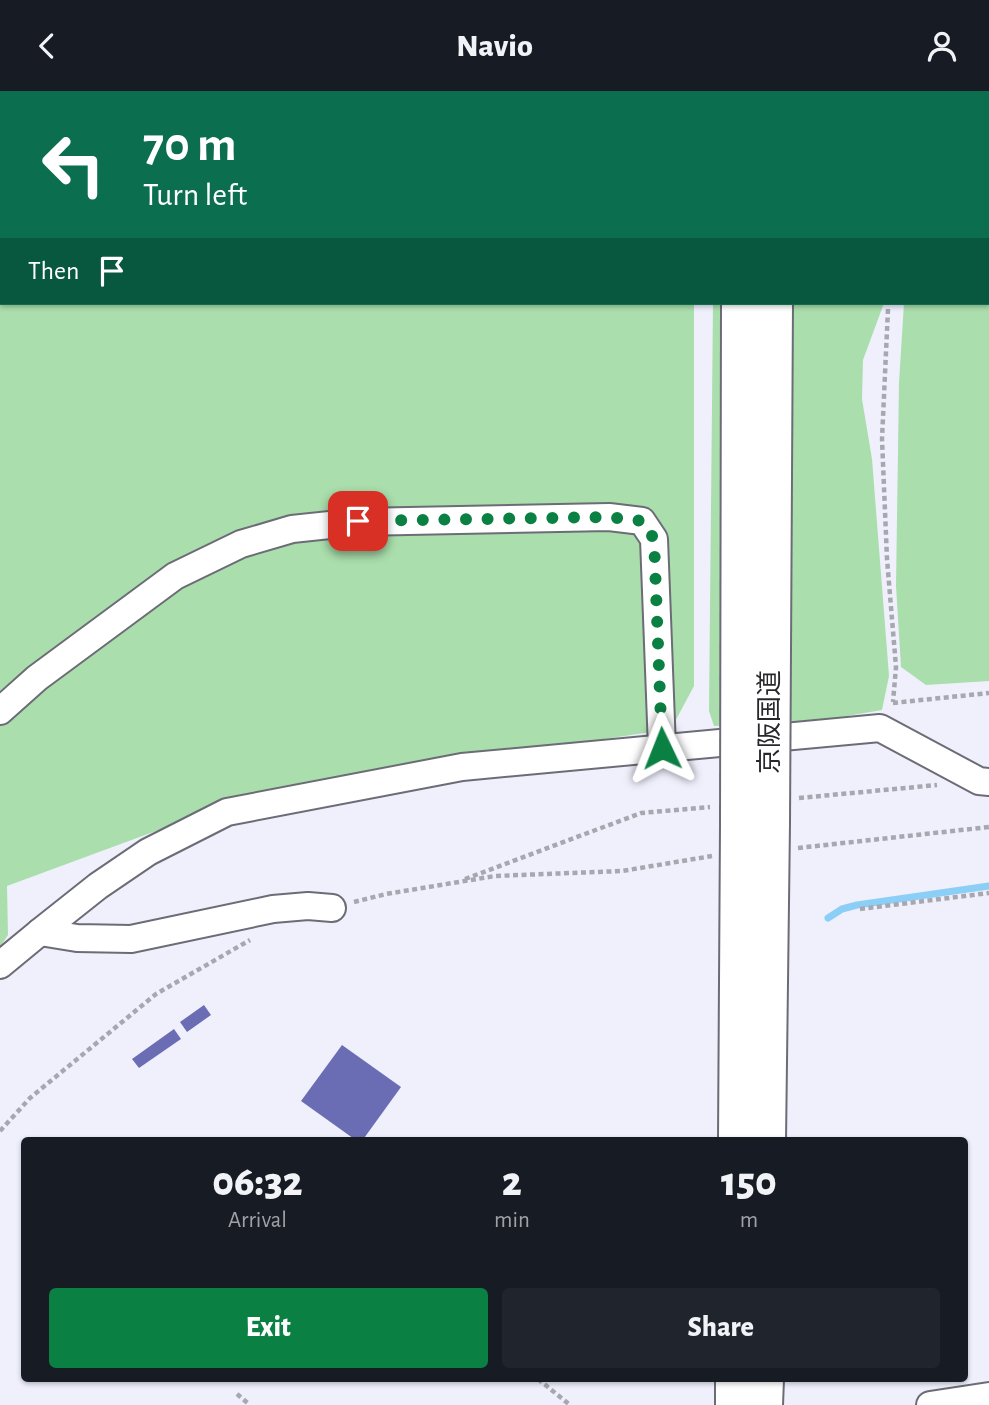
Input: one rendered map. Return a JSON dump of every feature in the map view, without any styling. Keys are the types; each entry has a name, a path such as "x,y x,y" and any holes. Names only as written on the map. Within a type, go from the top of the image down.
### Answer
{"highway":[{"name":"京阪国道","path":"741,305 766,1137"},
{"name":"京阪国道","path":"738,1137 755,838 773,305"},
{"path":"735,1382 735,1405"},
{"path":"763,1405 764,1382"}],"street":[{"path":"0,711 37,678 175,576 241,544 292,529 358,521 609,517 642,521 654,539 662,748"},
{"path":"3,958 148,852 227,812 462,767 880,728 979,782 989,782"},
{"path":"40,932 77,938 131,939 273,909 308,906 332,908"},
{"path":"937,1405 989,1396"}],"path":[{"path":"880,728 893,702 896,667 887,559 883,439 888,309"},
{"path":"893,702 989,693"},
{"path":"332,908 386,894 495,876 622,871 755,838 989,827"},
{"path":"860,909 989,893"},
{"path":"0,1132 30,1098 156,994 261,935"},
{"path":"542,1382 570,1405"},
{"path":"237,1394 250,1405"}],"green space":[{"path":"0,305 694,305 694,686 671,729 452,762 210,811 7,886 8,935 0,947"},
{"path":"713,305 883,305 863,360 862,399 872,459 889,676 882,710 800,724 714,726 709,711"},
{"path":"904,305 989,305 989,681 926,685 901,667 896,586 899,383"}],"building":[{"path":"204,1005 211,1015 187,1032 180,1022"},
{"path":"174,1029 181,1039 139,1068 132,1059"},
{"path":"342,1045 401,1087 365,1137 351,1137 301,1101"}],"waterway":[{"path":"828,918 842,909 857,905 989,886"}],"route":[{"path":"358,521 609,517 642,521 654,539 662,748"}]}
